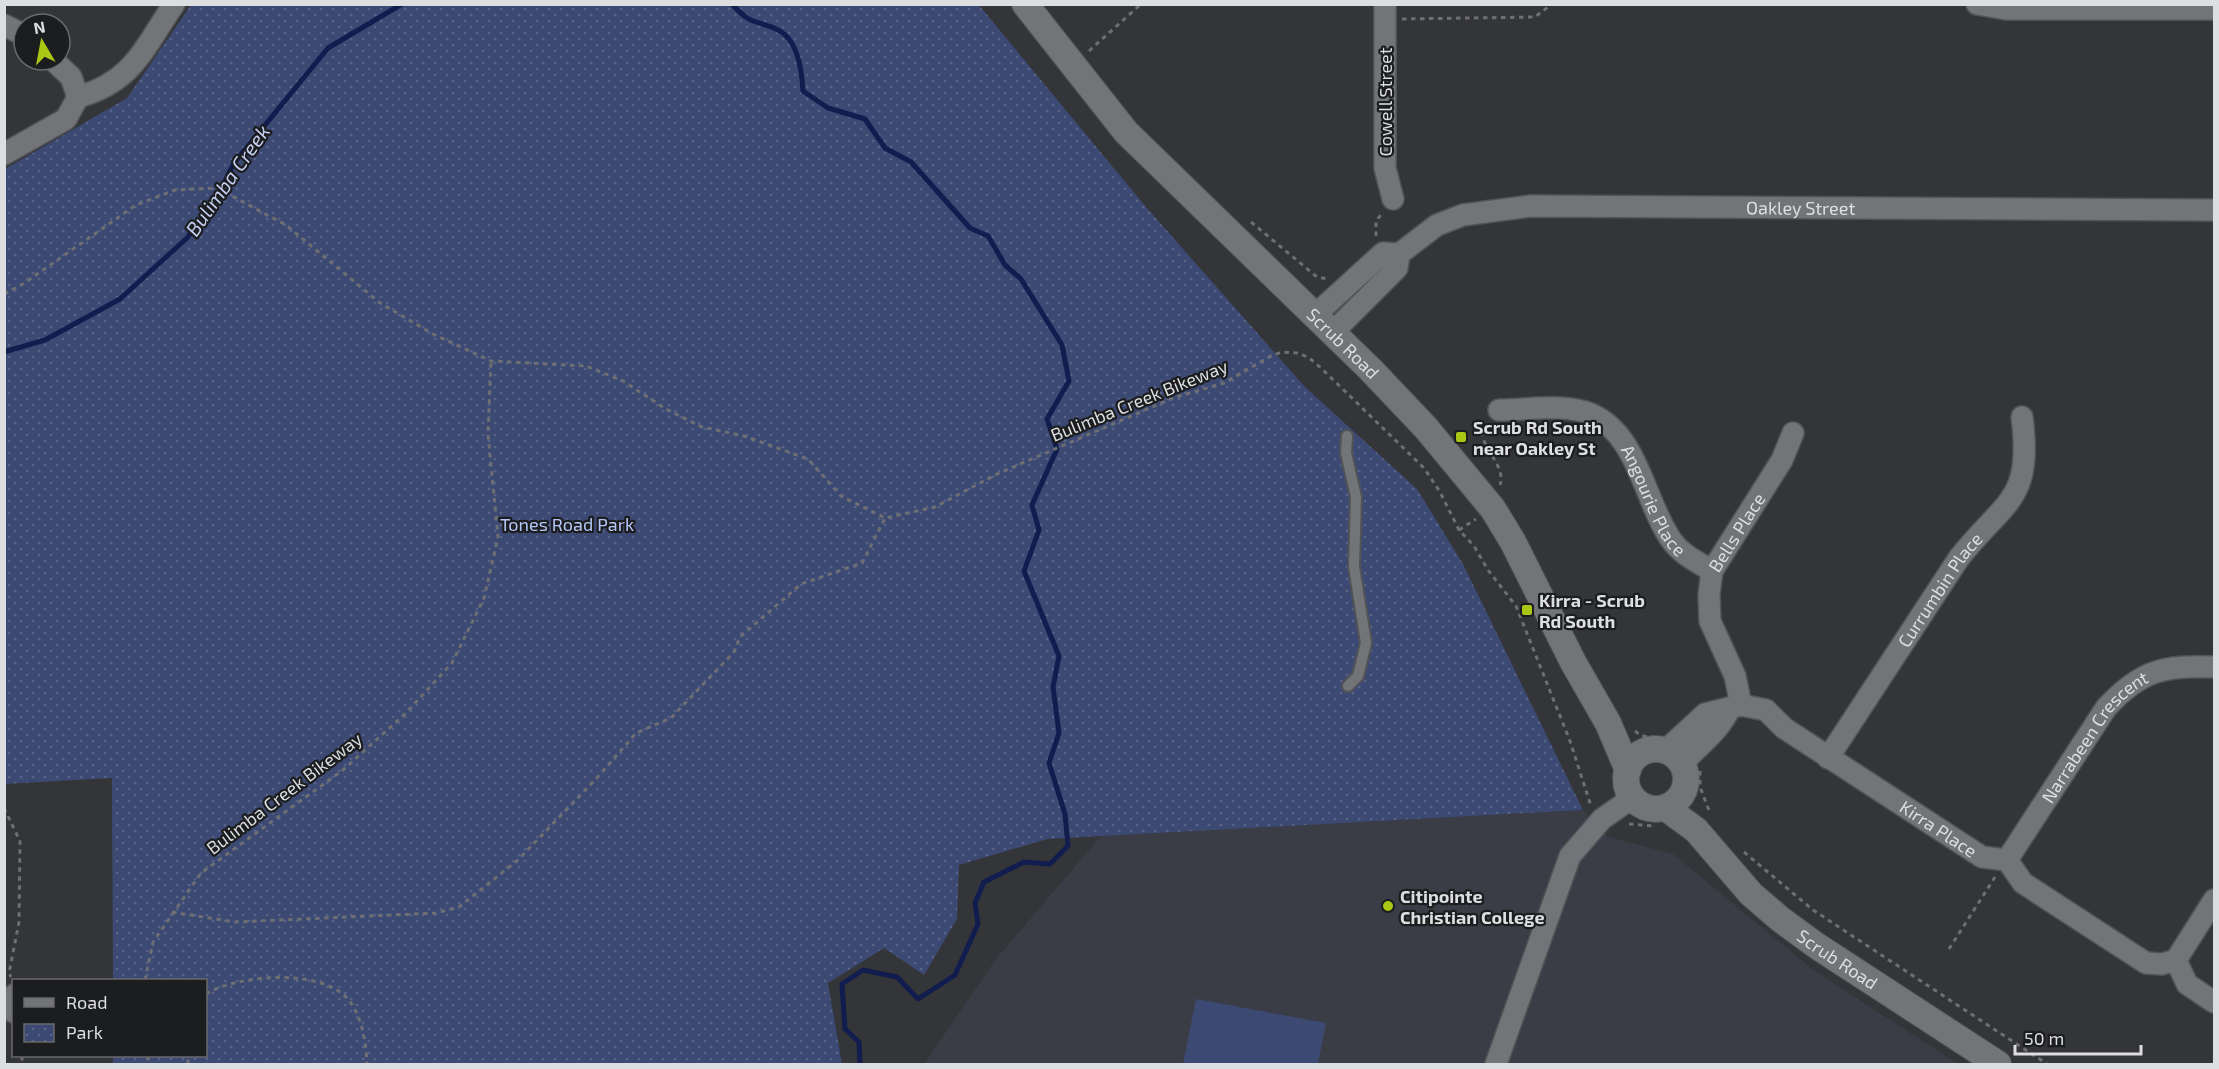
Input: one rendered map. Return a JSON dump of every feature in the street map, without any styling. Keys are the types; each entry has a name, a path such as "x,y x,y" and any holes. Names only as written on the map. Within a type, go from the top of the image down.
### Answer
{"street":[{"path":"4,154 66,119 78,97 103,90 129,71 174,4"},
{"name":"Scrub Road","path":"1025,4 1126,132 1324,324 1426,428 1492,509 1513,542 1573,662 1608,723 1655,759"},
{"path":"1977,4 2006,9 2214,9"},
{"name":"Cowell Street","path":"1385,12 1385,168 1393,199"},
{"path":"66,72 71,77 78,97"},
{"name":"Oakley Street","path":"1324,324 1391,254 1437,225 1462,215 1531,207 2214,210"},
{"name":"Angourie Place","path":"1499,410 1569,410 1590,414 1609,425 1624,442 1672,541 1688,557 1712,571"},
{"name":"Currumbin Place","path":"1828,758 1959,558 1978,535 2000,516 2018,489 2025,469 2026,448 2022,417"},
{"name":"Bells Place","path":"1735,706 1735,676 1710,621 1708,595 1712,571 1782,460 1793,433"},
{"name":"Narrabeen Crescent","path":"2007,860 2106,708 2127,686 2147,674 2174,667 2214,667"},
{"path":"1655,759 1687,778 1670,809 1650,809 1632,798 1627,787 1655,759 1706,714 1735,706"},
{"name":"Kirra Place","path":"1735,706 1766,710 1784,728 1828,758 1982,857 2007,860"},
{"path":"1496,1065 1570,856 1602,819 1632,798"},
{"name":"Scrub Road","path":"1670,809 1699,820 1751,894 1780,919 1817,946 1998,1065"},
{"path":"2007,860 2023,883 2146,963 2162,964 2176,960 2214,900"},
{"path":"2176,960 2187,984 2214,1002"}],"lane":[{"path":"1347,436 1346,453 1356,497 1354,567 1366,643 1359,676 1348,686"}],"path":[{"path":"1085,55 1141,4"},
{"path":"1385,12 1535,18 1552,4"},
{"path":"4,294 23,284 136,205 186,189 217,188 286,225 380,303 433,334 490,361 586,366 623,381 666,409 702,427 744,435 807,459 841,496 885,518 862,563 801,584 740,637 734,652 671,718 636,733 596,779 518,860 459,907 436,913 235,922 172,912"},
{"path":"1391,254 1376,245 1376,221 1393,199"},
{"name":"Bulimba Creek Bikeway","path":"885,518 935,507 1017,465 1173,398 1224,383 1282,352 1297,353 1308,357 1424,468 1440,492 1459,530 1474,546 1488,570 1516,606 1570,741 1592,810 1602,819"},
{"name":"Bulimba Creek Bikeway","path":"145,979 153,942 201,873 343,770 406,713 452,663 484,598 498,537 488,434 490,361"},
{"path":"1496,489 1501,483 1501,473 1484,444 1482,434 1499,410"},
{"path":"4,808 20,841 19,922 9,974 13,979"},
{"path":"1602,819 1611,828 1624,824 1644,824 1670,809"},
{"path":"1949,949 2007,860"},
{"path":"207,993 217,987 238,981 262,979 308,979 339,990 351,1002 359,1019 367,1065"}],"shaded area":[{"name":"Citipointe Christian College","path":"1583,810 1609,837 1673,854 1812,969 1958,1064 924,1064 996,959 1101,836"}],"green space":[{"name":"Tones Road Park","path":"978,4 1146,207 1305,387 1417,489 1463,564 1583,810 1047,839 959,865 957,919 924,975 884,948 828,983 842,1064 113,1064 113,1057 207,1057 207,979 113,979 112,778 5,784 5,169 127,98 191,5"},
{"path":"1196,999 1326,1023 1318,1064 1183,1064"}],"waterway":[{"name":"Bulimba Creek","path":"4,352 45,340 120,299 187,238 215,201 234,163 328,48 402,4"},
{"name":"Bulimba Creek","path":"732,4 745,17 780,31 791,42 798,58 803,91 828,108 865,119 885,148 911,162 970,228 988,236 1005,265 1021,279 1062,345 1069,381 1047,419 1057,449 1032,505 1039,530 1024,571 1059,656 1053,687 1059,733 1049,763 1065,814 1068,846 1050,864 1024,862 984,882 975,903 978,924 955,975 918,999 897,977 863,970 842,984 845,1029 859,1042 860,1064"}],"place":[{"name":"Scrub Rd South near Oakley St","path":"1461,437"},
{"name":"Kirra - Scrub Rd South","path":"1527,610"},
{"name":"Citipointe Christian College","path":"1388,906"}]}
